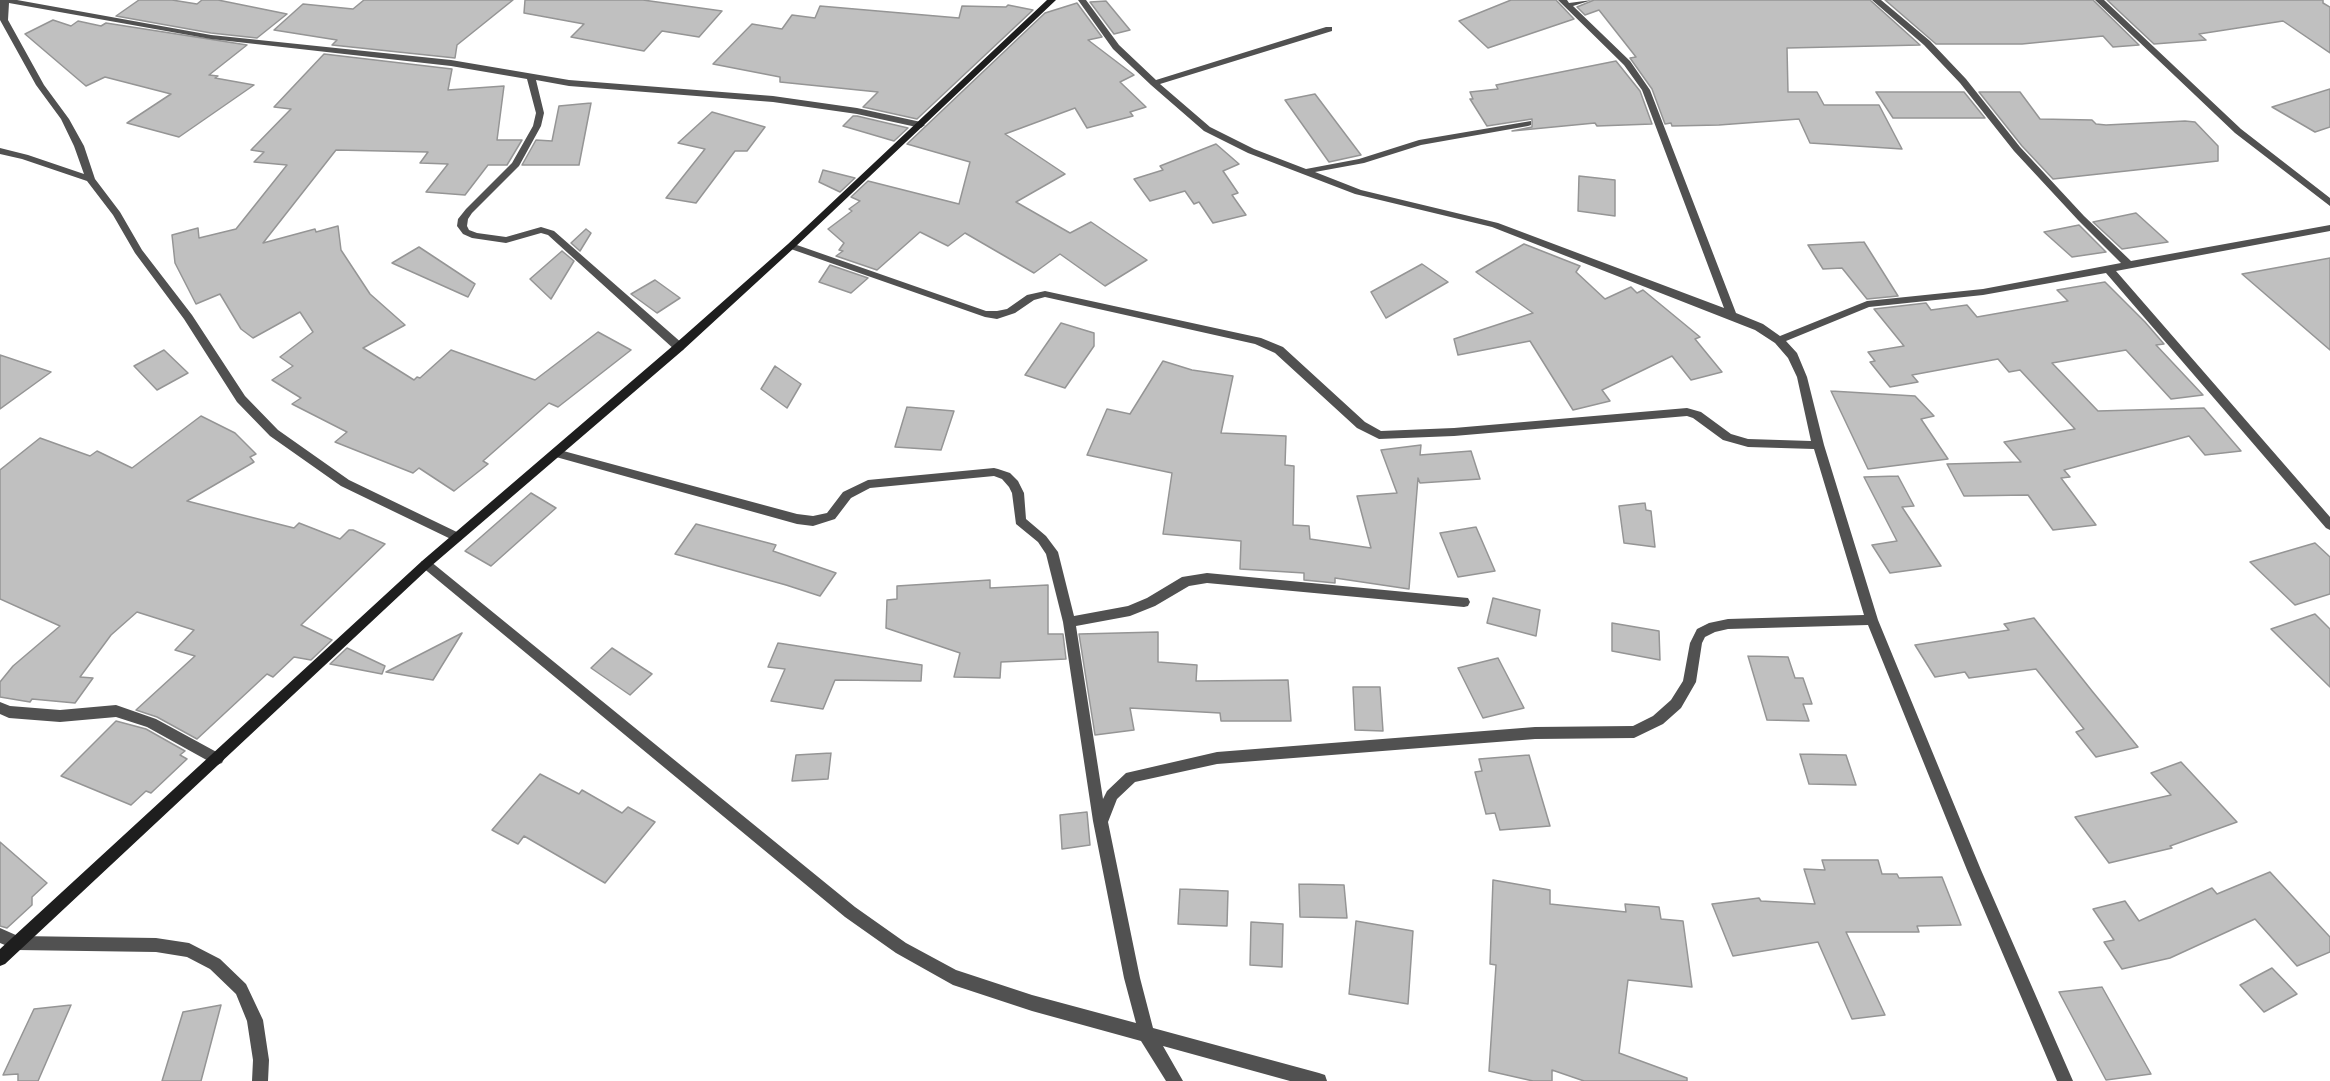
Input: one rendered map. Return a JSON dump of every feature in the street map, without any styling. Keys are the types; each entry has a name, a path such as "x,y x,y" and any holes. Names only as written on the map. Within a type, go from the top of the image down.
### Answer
{"street":[{"path":"457,537 345,483 274,433 241,399 188,317 138,251 117,214 90,178 79,146 65,119 40,85 4,20 5,0 211,37 420,59 612,88 773,99 857,111 921,125"},
{"path":"1082,0 1116,47 1154,83 1207,129 1251,151 1358,192 1495,225 1732,315 1759,327 1779,340 1793,356 1802,377 1818,445 1872,620 1974,870 2065,1081"},
{"path":"1566,2 1588,0"},
{"path":"1876,0 1927,43 1963,81 2017,149 2128,264"},
{"path":"2099,0 2238,131 2330,203"},
{"path":"0,959 426,564 679,346 791,246 921,125 1045,2"},
{"path":"1566,2 1628,63 1646,90 1732,315"},
{"path":"1154,83 1329,29"},
{"path":"531,76 540,114 537,126 516,164 469,212 463,219 462,226 466,232 475,236 506,240 541,231 550,233 679,346"},
{"path":"1307,172 1361,161 1419,143 1528,123"},
{"path":"0,151 43,162 90,178"},
{"path":"1779,340 1867,304 1983,292 2330,228"},
{"path":"791,246 985,314 997,315 1011,310 1031,297 1045,294 1257,341 1279,350 1361,425 1379,435 1454,432 1687,412 1700,417 1727,437 1748,443 1818,445"},
{"path":"2109,269 2330,525"},
{"path":"556,453 797,519 813,520 831,516 847,495 856,488 868,484 994,472 1006,476 1014,484 1018,493 1020,521 1042,539 1052,552 1069,622 1101,822 1132,978 1147,1035 1175,1081"},
{"path":"426,564 850,912 901,948 953,977 1032,1003 1319,1081"},
{"path":"1069,622 1130,611 1151,602 1186,581 1207,578 1464,602"},
{"path":"1101,822 1112,795 1131,777 1217,758 1535,733 1634,732 1658,720 1676,704 1689,682 1696,643 1701,633 1713,627 1728,624 1872,620"},
{"path":"0,708 9,712 60,716 116,711 151,723 217,759"},
{"path":"0,935 17,943 156,945 189,950 215,964 241,989 255,1020 261,1060 260,1081"}],"building":[{"path":"139,0 172,0 197,4 202,0 218,0 287,14 257,38 211,33 116,16"},
{"path":"364,0 513,0 457,45 455,58 332,45 337,40 274,30 303,4 353,9"},
{"path":"525,0 643,0 722,11 699,37 662,31 644,51 571,37 584,24 524,13"},
{"path":"1511,0 1556,0 1574,19 1488,48 1459,21"},
{"path":"1594,0 1870,0 1920,45 1787,48 1788,92 1817,92 1824,105 1879,105 1902,149 1810,143 1799,119 1719,125 1672,126 1671,123 1665,124 1652,89 1630,58 1636,57 1599,10 1585,15 1577,7"},
{"path":"1885,0 2093,0 2139,45 2113,47 2103,36 2022,44 1936,44"},
{"path":"2107,0 2323,0 2323,3 2330,7 2330,53 2283,21 2199,34 2206,40 2154,44"},
{"path":"1106,1 1130,30 1114,34 1090,2"},
{"path":"1077,3 1102,37 1088,40 1134,75 1120,82 1146,107 1130,112 1133,116 1087,128 1075,108 1005,134 1065,174 1016,202 1070,233 1091,222 1147,260 1105,286 1060,254 1034,273 965,233 948,246 920,232 877,270 836,256 843,251 839,250 844,243 828,229 852,211 849,209 860,201 851,197 868,181 959,204 970,162 907,144 1045,13"},
{"path":"1008,5 1033,10 917,119 863,107 878,92 780,82 780,77 713,64 752,24 782,29 792,15 815,18 820,6 959,18 962,6 1006,7"},
{"path":"53,20 71,26 78,21 101,26 106,23 247,45 209,75 254,85 179,137 127,123 171,94 105,77 86,86 25,34"},
{"path":"324,54 452,69 448,90 504,86 497,140 522,140 507,165 488,165 465,195 426,192 448,164 420,163 428,152 336,150 263,243 315,229 316,232 338,226 341,250 370,294 405,325 363,348 414,380 417,377 420,378 451,350 535,380 598,332 631,350 558,407 549,403 483,461 488,464 454,491 419,468 413,473 335,442 347,432 292,404 301,398 272,380 293,366 280,357 313,332 300,312 253,338 241,329 220,294 196,304 175,263 172,235 198,228 199,238 236,229 287,165 254,162 264,152 251,150 291,109 274,107"},
{"path":"1616,61 1640,91 1652,124 1597,126 1595,123 1512,131 1532,127 1532,119 1487,126 1470,99 1473,99 1470,92 1498,89 1496,85"},
{"path":"2330,89 2330,127 2315,132 2272,107"},
{"path":"1876,92 1964,92 1985,118 1893,118"},
{"path":"1979,92 2020,92 2040,119 2092,120 2096,124 2106,125 2195,122 2218,146 2218,161 2053,179 2022,146"},
{"path":"1315,94 1361,155 1329,162 1285,100"},
{"path":"591,103 579,165 522,165 536,140 552,141 559,106"},
{"path":"712,112 765,127 747,151 735,151 696,203 666,198 705,149 678,143"},
{"path":"853,116 908,128 894,141 843,126"},
{"path":"1216,144 1239,164 1223,171 1238,193 1232,195 1246,215 1213,223 1199,202 1194,204 1185,191 1150,201 1134,179 1163,170 1160,166"},
{"path":"823,170 855,178 840,192 819,182"},
{"path":"1579,176 1615,180 1615,216 1578,211"},
{"path":"2136,213 2168,242 2122,249 2093,222"},
{"path":"2079,225 2106,252 2072,257 2044,232"},
{"path":"586,229 591,233 580,251 571,243"},
{"path":"1864,242 1898,296 1867,299 1842,268 1823,269 1808,245"},
{"path":"1524,244 1580,266 1576,272 1605,299 1631,287 1637,293 1643,290 1700,337 1695,339 1722,372 1691,380 1672,356 1602,390 1610,401 1573,410 1530,341 1458,355 1454,339 1533,313 1476,272"},
{"path":"419,247 475,284 468,297 392,263"},
{"path":"562,251 574,261 551,299 530,279"},
{"path":"2330,258 2330,350 2242,274"},
{"path":"1422,264 1448,282 1386,318 1371,292"},
{"path":"830,265 868,278 851,293 819,282"},
{"path":"655,280 680,298 657,313 631,294"},
{"path":"2105,282 2145,322 2164,344 2156,345 2203,395 2171,399 2126,350 2052,363 2098,411 2204,408 2241,451 2205,455 2189,436 2064,470 2070,477 2061,478 2096,525 2053,530 2028,495 1964,496 1947,464 2021,462 2004,442 2075,429 2020,370 2009,372 1998,359 1912,375 1918,382 1890,387 1870,362 1875,361 1868,352 1904,346 1874,309 1926,303 1931,310 1967,305 1977,317 2068,301 2057,290"},
{"path":"1061,323 1094,333 1094,346 1065,388 1025,375"},
{"path":"164,350 188,373 157,390 134,366"},
{"path":"0,355 51,372 0,409"},
{"path":"1163,361 1192,370 1233,376 1221,433 1286,436 1285,465 1294,466 1293,525 1309,526 1310,539 1371,548 1357,496 1397,493 1381,450 1421,445 1420,455 1471,451 1480,479 1420,483 1418,478 1409,589 1335,578 1335,583 1304,580 1304,573 1240,569 1241,541 1163,534 1172,473 1087,455 1107,409 1130,414"},
{"path":"775,366 801,384 787,408 761,389"},
{"path":"1831,391 1915,396 1934,416 1921,419 1948,459 1868,469"},
{"path":"907,407 954,411 941,450 895,447"},
{"path":"201,416 235,433 256,454 250,457 254,462 187,501 294,528 299,523 340,539 349,530 353,530 385,544 301,625 332,640 311,660 294,657 273,677 267,674 197,739 157,717 136,710 195,656 175,650 194,630 137,612 111,635 80,677 93,678 75,703 32,699 30,702 0,697 0,682 13,666 60,626 0,599 0,470 40,438 90,456 97,451 132,468"},
{"path":"1898,476 1914,506 1902,507 1941,566 1890,573 1872,545 1897,541 1864,477"},
{"path":"531,493 556,508 491,566 465,551"},
{"path":"1645,503 1646,510 1651,511 1655,547 1624,543 1619,506"},
{"path":"696,524 776,545 773,551 836,573 820,596 675,554"},
{"path":"1476,527 1495,571 1458,577 1440,533"},
{"path":"2315,543 2330,557 2330,594 2295,605 2250,562"},
{"path":"990,580 990,588 1048,585 1048,634 1063,634 1066,659 1001,662 1000,678 954,677 960,653 886,628 887,600 897,599 897,586"},
{"path":"1493,598 1540,610 1536,636 1487,623"},
{"path":"2315,614 2330,629 2330,687 2271,629"},
{"path":"2034,618 2138,747 2096,757 2076,732 2084,729 2036,669 1969,678 1965,672 1935,677 1915,645 2009,630 2004,624"},
{"path":"1612,623 1659,631 1660,660 1612,651"},
{"path":"1158,632 1158,662 1197,665 1196,681 1288,680 1291,721 1221,721 1220,713 1130,708 1134,730 1095,735 1079,634"},
{"path":"462,633 433,680 386,672"},
{"path":"778,643 922,665 921,681 835,680 823,709 771,701 785,669 768,667"},
{"path":"347,648 385,666 382,674 330,664"},
{"path":"612,648 652,674 630,695 591,668"},
{"path":"1748,656 1788,657 1795,678 1803,678 1812,704 1803,704 1809,721 1767,720"},
{"path":"1498,658 1524,708 1483,718 1458,668"},
{"path":"1353,687 1380,687 1383,731 1355,730"},
{"path":"116,721 146,729 185,751 180,755 187,759 151,793 146,791 131,805 61,776"},
{"path":"831,753 828,779 792,781 796,755"},
{"path":"1800,754 1846,755 1856,785 1809,784"},
{"path":"1529,755 1550,826 1500,830 1495,813 1486,814 1475,772 1482,771 1479,759"},
{"path":"2181,762 2237,822 2170,846 2172,848 2109,863 2075,817 2171,795 2151,773"},
{"path":"540,774 579,794 582,790 622,813 628,807 655,822 605,883 524,836 518,844 492,830"},
{"path":"1087,812 1090,845 1062,849 1060,815"},
{"path":"0,842 47,883 32,897 32,905 7,928 0,926"},
{"path":"1822,860 1878,860 1882,874 1897,874 1899,878 1942,877 1961,925 1917,926 1919,932 1846,932 1885,1015 1852,1019 1818,942 1733,956 1712,904 1759,898 1761,901 1815,904 1804,869 1825,870"},
{"path":"2270,872 2330,937 2330,952 2297,966 2255,919 2170,958 2122,969 2104,942 2114,940 2093,909 2125,901 2139,921 2212,888 2217,894"},
{"path":"1493,880 1550,890 1550,904 1626,912 1625,904 1659,907 1661,919 1683,921 1692,987 1628,980 1619,1053 1687,1078 1687,1081 1584,1081 1552,1070 1552,1081 1533,1081 1489,1071 1496,965 1490,964"},
{"path":"1299,884 1344,885 1347,918 1300,917"},
{"path":"1180,889 1228,891 1227,926 1178,924"},
{"path":"1356,921 1413,931 1408,1004 1349,994"},
{"path":"1251,922 1283,924 1282,967 1250,965"},
{"path":"2272,968 2297,994 2264,1012 2240,985"},
{"path":"2102,987 2151,1074 2106,1080 2059,992"},
{"path":"71,1005 38,1081 18,1081 18,1074 3,1075 34,1009"},
{"path":"221,1005 201,1081 162,1081 183,1012"}]}
